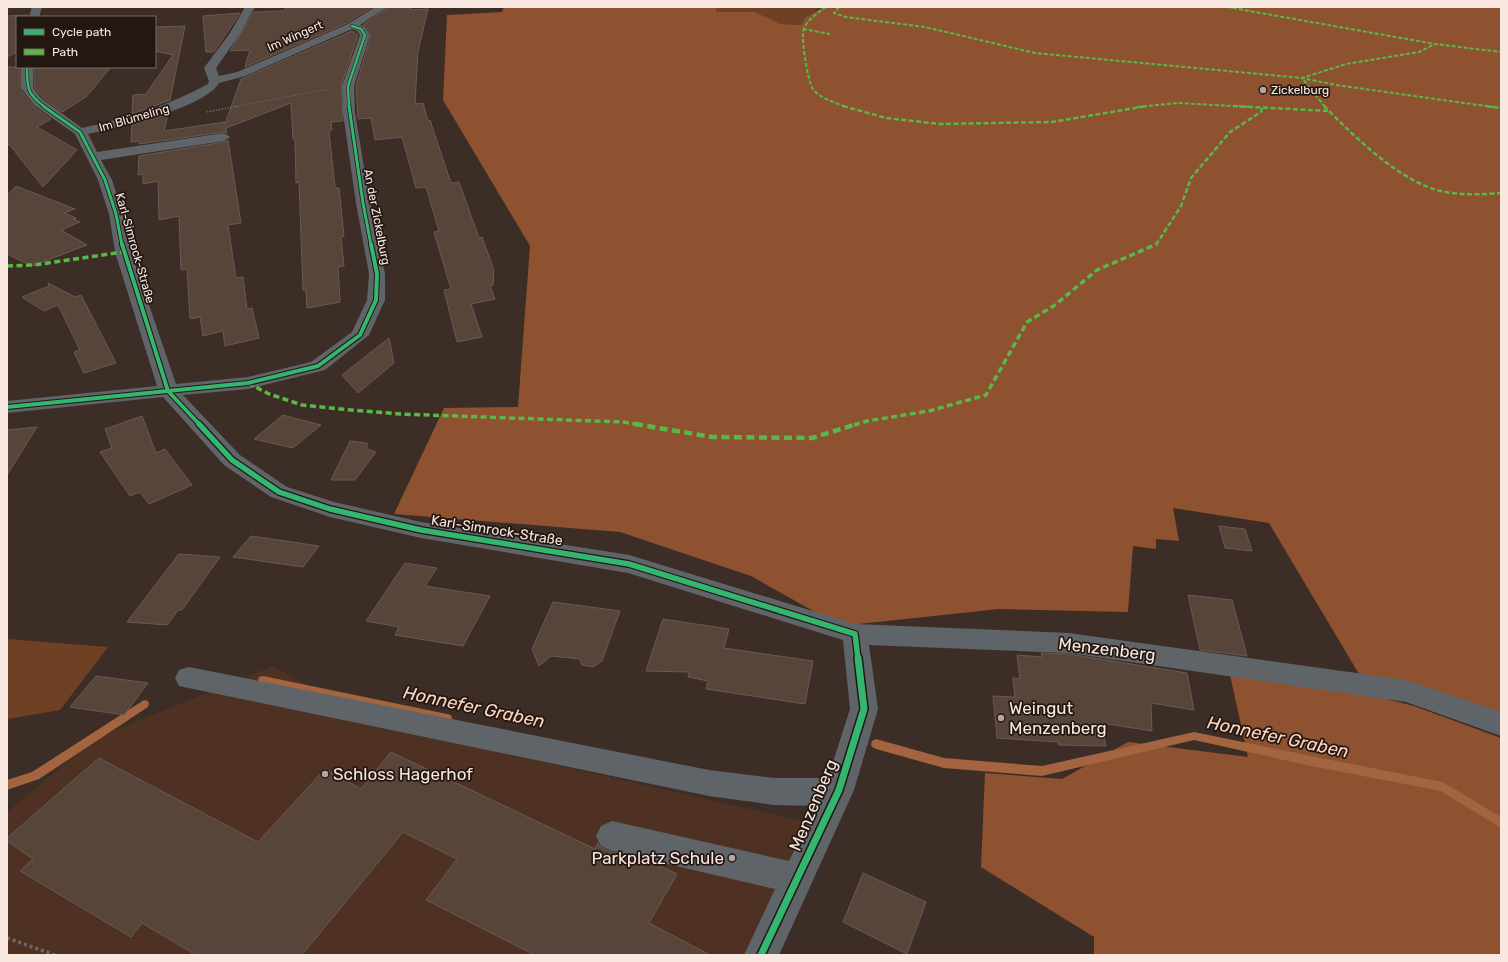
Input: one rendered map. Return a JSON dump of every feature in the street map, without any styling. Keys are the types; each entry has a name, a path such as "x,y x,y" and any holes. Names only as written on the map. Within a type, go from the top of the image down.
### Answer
{"street":[{"path":"215,82 210,68 235,34 250,7"},
{"name":"Im Wingert","path":"215,82 242,74 352,26 382,7"},
{"name":"An der Zickelburg","path":"168,391 248,383 318,366 360,335 376,300 377,274 363,203 349,113 348,86 365,35 361,28 352,26"},
{"name":"Karl-Simrock-Straße","path":"27,68 27,88 38,102 80,132 105,180 116,214 123,252 168,391 232,460 279,492 330,509 421,530 629,564 855,634"},
{"name":"Im Blümeling","path":"80,132 154,115 194,97 212,86 215,82"},
{"path":"93,157 224,137"},
{"path":"7,407 168,391"},
{"name":"Menzenberg","path":"760,955 839,790 864,709 855,634 1069,643 1407,691 1501,724"},
{"path":"189,678 709,783 792,794 839,790"},
{"path":"612,836 796,878"}],"path":[{"path":"202,112 348,86"},
{"path":"7,938 55,955"}],"shaded area":[{"path":"504,7 717,7 716,12 755,12 780,24 802,25 805,18 823,7 1501,7 1501,719 1362,679 1269,523 1173,508 1179,541 1156,539 1156,549 1133,546 1128,612 999,609 840,626 751,576 620,532 394,514 444,408 518,407 530,246 443,100 447,15 502,12"},
{"path":"717,7 823,7 817,9 803,25 780,24 755,12 715,12"},
{"path":"7,639 108,647 60,710 7,719"},
{"name":"Schloss Hagerhof","path":"273,666 375,724 812,823 747,955 7,955 7,812 98,737"},
{"path":"1230,675 1362,693 1414,706 1501,738 1501,955 1094,955 1094,937 981,867 985,773 1062,779 1128,742 1248,757"}],"building":[{"path":"287,7 372,7 347,23 245,67 250,50 230,51 254,12 283,11"},
{"path":"388,7 411,7 410,10 428,9 418,51 415,104 423,103 428,121 430,120 451,183 459,182 479,238 482,237 494,270 493,285 490,286 495,299 471,304 482,337 457,342 444,290 451,289 434,232 439,231 426,187 416,188 402,137 375,140 371,118 358,119 356,86 371,35 366,26 363,25"},
{"path":"240,13 214,52 206,52 203,16"},
{"path":"28,15 16,16 16,52 7,57 7,16"},
{"path":"185,26 170,100 132,114 133,95 146,94 173,55 156,51 156,27"},
{"path":"352,31 358,35 341,86 343,121 331,122 332,130 329,131 335,188 339,188 344,236 341,237 344,266 338,267 340,302 307,308 306,290 303,290 299,182 296,183 295,140 293,139 291,103 226,128 227,133 224,132 139,144 139,141 131,142 132,125 168,114 164,131 225,122 225,124 241,79"},
{"path":"7,67 16,67 20,68 20,89 33,106 51,119 37,127 77,150 43,187 9,144 7,146"},
{"path":"34,68 110,68 86,97 62,112 43,98 34,87"},
{"path":"228,140 241,223 228,225 236,278 243,277 247,309 252,308 259,338 225,346 223,331 203,336 200,317 190,319 187,269 181,270 179,216 159,220 158,181 143,184 143,174 138,175 139,156 224,142"},
{"path":"16,186 75,209 64,213 76,218 73,219 80,222 61,230 87,245 32,266 7,254 7,196"},
{"path":"48,283 75,297 81,295 116,363 84,373 74,352 80,350 58,305 44,311 22,297 49,286"},
{"path":"389,338 394,363 358,393 342,375"},
{"path":"283,415 321,425 293,448 254,439"},
{"path":"142,416 156,453 165,449 192,485 149,504 140,492 130,496 100,452 112,448 105,429"},
{"path":"37,427 7,475 7,430"},
{"path":"350,441 367,443 367,449 376,452 355,480 331,480"},
{"path":"1219,526 1245,529 1252,551 1225,548"},
{"path":"251,536 319,546 303,567 233,557"},
{"path":"179,554 220,557 182,610 178,610 167,625 127,622"},
{"path":"405,563 437,568 425,586 490,596 463,646 395,635 399,627 366,621"},
{"path":"1188,595 1232,600 1247,656 1200,650"},
{"path":"553,602 620,611 602,661 593,667 582,665 580,659 551,656 539,666 532,649"},
{"path":"663,619 729,629 724,648 813,661 805,704 706,689 708,681 688,677 689,672 646,671"},
{"path":"1041,653 1069,654 1187,673 1194,710 1151,703 1152,731 1101,723 1106,746 1059,745 1058,742 997,738 993,696 1015,697 1013,678 1020,679 1017,655 1042,657"},
{"path":"96,676 148,683 124,715 70,707"},
{"path":"391,752 595,849 598,843 600,847 611,852 651,862 677,874 649,923 710,955 535,955 426,900 457,859 403,832 302,955 196,955 142,923 131,937 20,871 33,859 7,841 7,838 99,758 258,842 325,769 361,789"},
{"path":"863,873 926,902 907,954 843,922"}],"waterway":[{"name":"Honnefer Graben","path":"263,680 447,718"},
{"name":"Honnefer Graben","path":"7,785 35,776 144,704"},
{"name":"Honnefer Graben","path":"876,744 944,763 1042,771 1194,736 1443,787 1501,823"}],"marked path":[{"path":"826,7 811,18 803,29 804,54 813,89 823,97 848,108 886,118 940,124 1052,122 1136,107 1178,103 1328,111"},
{"path":"839,7 834,13 846,17 925,27 1035,53 1302,78 1336,85 1501,108"},
{"path":"1227,7 1435,44 1501,52"},
{"path":"803,29 830,34"},
{"path":"1435,44 1429,49 1419,52 1394,58 1346,64 1302,78 1310,90 1340,122 1379,156 1415,181 1437,190 1455,193 1473,195 1501,193"},
{"path":"248,383 269,394 302,405 400,414 623,422 712,437 812,438 867,421 929,411 986,395 1027,322 1055,305 1097,270 1156,246 1181,206 1191,178 1230,132 1261,112 1262,108"},
{"path":"7,266 34,265 123,252"}],"cycle path":[{"path":"7,407 248,383 318,366 360,335 376,300 377,274 363,203 349,113 348,86 365,35 361,29 352,26"},
{"path":"27,68 27,88 38,102 80,132 105,180 116,214 123,252 168,391 232,460 279,492 330,509 421,530 629,564 855,634 864,709 839,790 761,955"}],"place":[{"name":"Zickelburg","path":"1263,90"},
{"name":"Weingut Menzenberg","path":"1001,718"},
{"name":"Schloss Hagerhof","path":"325,774"},
{"name":"Parkplatz Schule","path":"732,858"}]}
